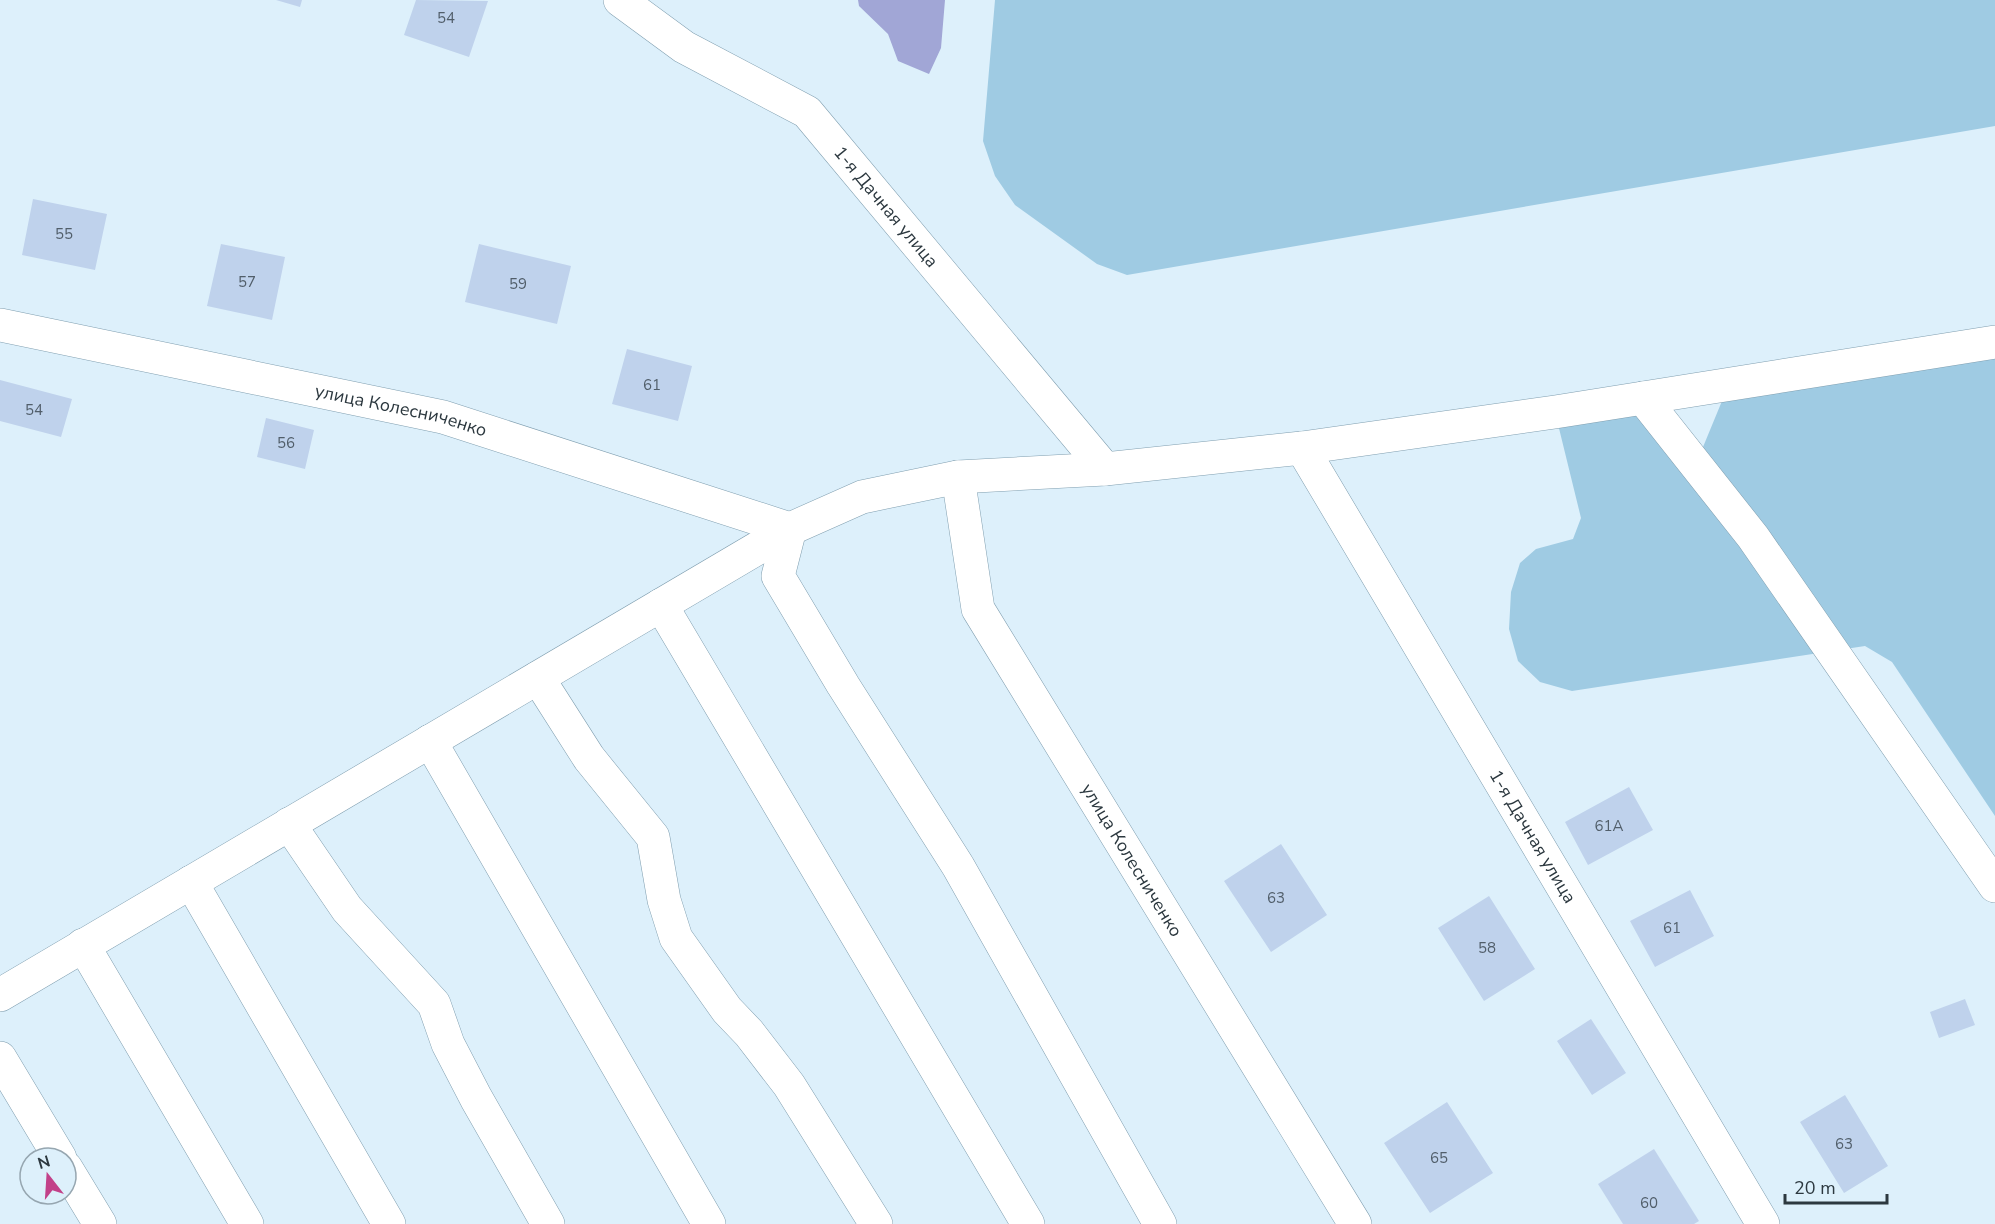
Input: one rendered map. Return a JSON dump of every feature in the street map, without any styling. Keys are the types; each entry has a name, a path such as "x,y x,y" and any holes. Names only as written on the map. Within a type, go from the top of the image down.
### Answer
{"street":[{"name":"1-я Дачная улица","path":"620,0 684,47 807,112 1105,469"},
{"name":"улица Колесниченко","path":"0,325 443,417 790,529"},
{"path":"0,994 790,529 862,497 958,477 1105,469 1302,448 1643,398 1995,342"},
{"path":"1643,398 1753,537 1995,886"},
{"name":"1-я Дачная улица","path":"1302,448 1763,1224"},
{"name":"улица Колесниченко","path":"958,477 978,609 1355,1224"},
{"path":"790,529 778,576 843,685 958,866 1160,1224"},
{"path":"661,605 1028,1224"},
{"path":"537,678 589,758 652,837 664,900 676,938 727,1010 749,1033 789,1085 876,1224"},
{"path":"430,741 709,1224"},
{"path":"289,824 347,909 434,1004 448,1044 548,1224"},
{"path":"191,882 389,1224"},
{"path":"83,945 247,1224"},
{"path":"0,1058 53,1146"},
{"path":"78,1188 100,1224"}],"shaded area":[{"path":"858,0 945,0 941,48 929,74 898,61 888,34 859,6"},
{"path":"995,0 1995,0 1995,126 1127,275 1097,264 1015,205 995,176 983,141"},
{"path":"1995,342 1995,816 1892,662 1865,646 1572,691 1540,682 1518,661 1509,629 1511,592 1520,563 1536,549 1573,539 1581,518 1555,412 1643,398 1696,464 1729,384"}],"building":[{"path":"276,0 302,0 300,7"},
{"path":"416,0 488,1 469,57 404,35"},
{"path":"33,199 107,214 95,270 22,255"},
{"path":"221,244 285,257 272,320 207,306"},
{"path":"479,244 571,266 557,324 465,302"},
{"path":"627,349 692,366 678,421 612,404"},
{"path":"0,380 72,399 61,437 0,421"},
{"path":"266,418 314,430 305,469 257,457"},
{"path":"1629,787 1653,830 1588,865 1565,822"},
{"path":"1281,844 1327,915 1271,952 1224,881"},
{"path":"1690,890 1714,936 1655,967 1630,921"},
{"path":"1489,896 1535,969 1484,1001 1438,928"},
{"path":"1965,999 1975,1025 1939,1038 1930,1012"},
{"path":"1591,1019 1626,1073 1592,1095 1557,1041"},
{"path":"1845,1095 1888,1166 1844,1193 1800,1122"},
{"path":"1447,1102 1493,1173 1430,1213 1384,1143"},
{"path":"1654,1149 1699,1221 1694,1224 1623,1224 1598,1184"}]}
